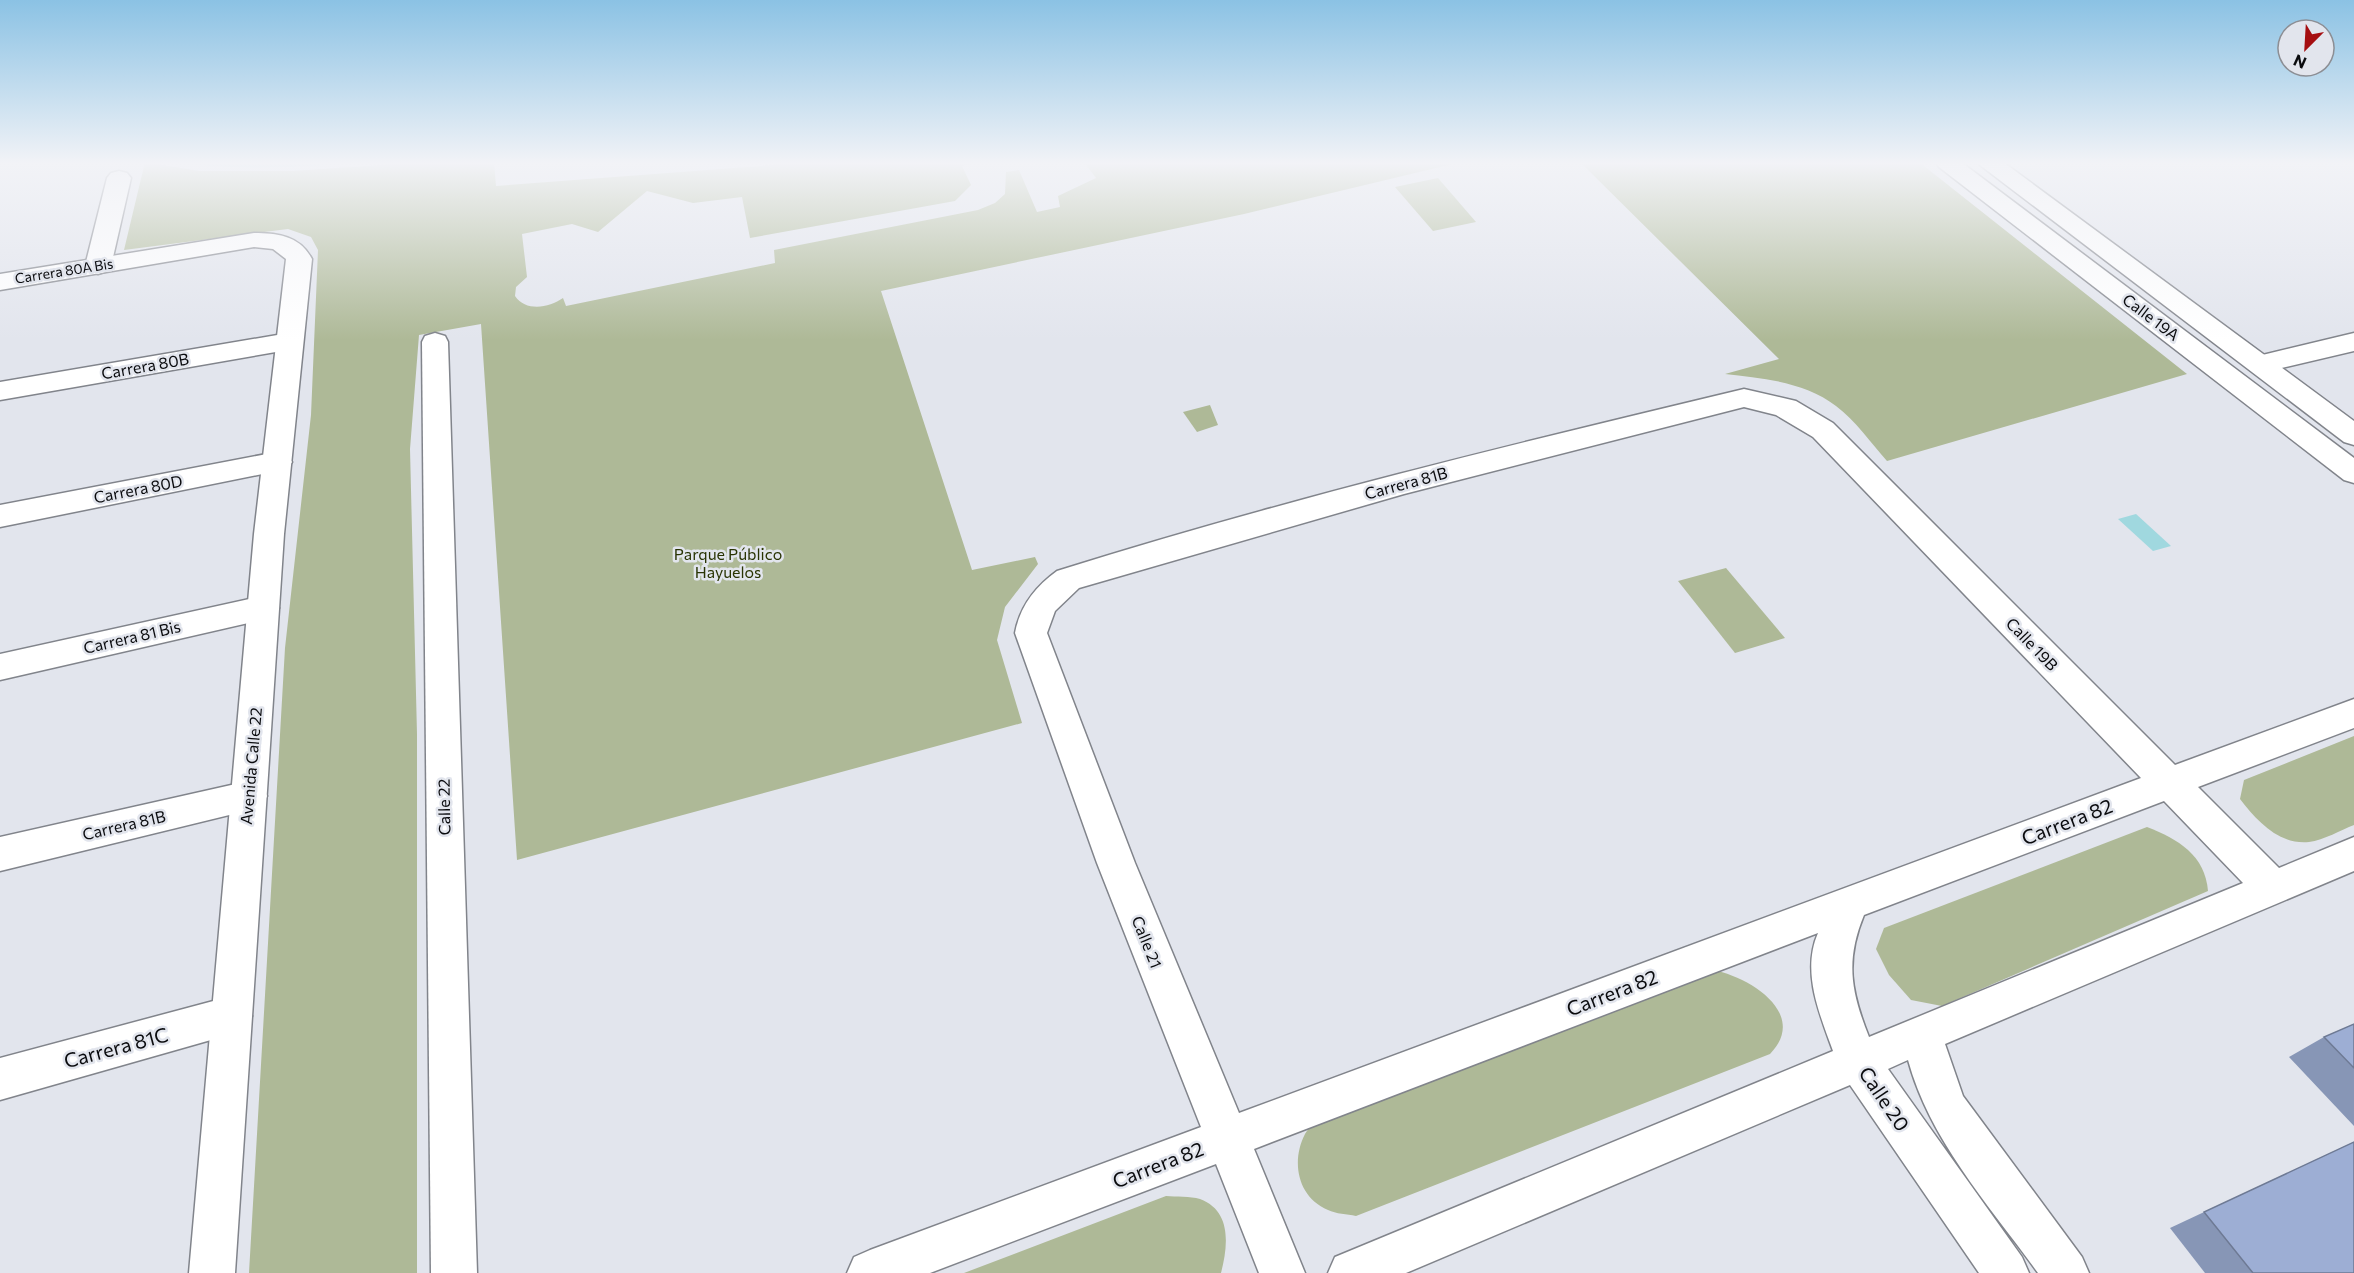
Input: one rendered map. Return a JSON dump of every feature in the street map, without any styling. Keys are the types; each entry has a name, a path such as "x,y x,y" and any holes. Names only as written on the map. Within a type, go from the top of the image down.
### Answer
{"street":[{"path":"98,266 109,221"},
{"name":"Calle 19A","path":"2025,221 2354,472"},
{"name":"Calle 19A","path":"2068,221 2354,435"},
{"name":"Carrera 80A Bis","path":"0,282 254,240 282,243 293,249 299,259"},
{"name":"Avenida Calle 22","path":"212,1273 263,608 299,259"},
{"name":"Carrera 80B","path":"0,391 289,342"},
{"name":"Calle 22","path":"435,342 454,1273"},
{"path":"2260,364 2354,342"},
{"name":"Carrera 81B","path":"1039,607 1052,591 1068,579 1202,538 1409,482 1744,398 1786,406"},
{"name":"Calle 19B","path":"1786,406 1822,430 2273,888"},
{"name":"Carrera 80D","path":"0,516 277,462"},
{"name":"Calle 21","path":"1039,607 1032,619 1031,633 1116,863 1282,1273"},
{"name":"Carrera 81 Bis","path":"0,667 263,608"},
{"name":"Carrera 82","path":"870,1273 2354,713"},
{"name":"Carrera 81B","path":"0,854 249,796"},
{"path":"1351,1273 2354,854"},
{"name":"Calle 20","path":"1850,903 1835,938 1831,969 1835,1002 1858,1061 2006,1273"},
{"name":"Carrera 81C","path":"0,1079 232,1016"},
{"path":"1922,1035 1936,1085 1948,1111 2066,1273"}],"green space":[{"name":"Parque Público Hayuelos","path":"131,221 611,221 598,232 572,224 522,234 527,277 516,287 515,296 525,304 538,307 563,298 566,306 775,263 774,250 920,221 1209,221 881,291 972,570 1035,557 1038,564 1005,607 997,640 1022,723 517,860 481,324 419,335 410,449 417,734 417,1273 249,1273 285,648 311,415 318,250 311,237 288,229 124,250"},
{"path":"747,221 842,221 750,238"},
{"path":"1425,221 1476,222 1433,231"},
{"path":"1640,221 1994,221 2187,374 1887,461 1850,418 1836,406 1811,391 1783,382 1725,374 1779,359"},
{"path":"1210,405 1218,425 1197,432 1183,412"},
{"path":"1726,568 1785,638 1735,653 1678,581"},
{"path":"2354,736 2354,825 2315,841 2288,840 2278,836 2261,823 2240,799 2244,780"},
{"path":"2147,827 2179,843 2196,858 2206,878 2208,891 1942,1006 1911,1000 1889,975 1876,949 1884,928"},
{"path":"1713,970 1743,980 1758,989 1779,1012 1783,1025 1780,1039 1770,1054 1356,1216 1328,1210 1309,1196 1303,1187 1298,1155 1307,1131 1322,1117"},
{"path":"1166,1196 1200,1199 1218,1212 1223,1221 1226,1241 1221,1273 964,1273"}],"water":[{"path":"2136,514 2171,546 2153,551 2118,519"}],"building":[{"path":"2354,1024 2354,1068 2324,1037"},
{"path":"2354,1142 2354,1273 2253,1273 2204,1212"}]}
